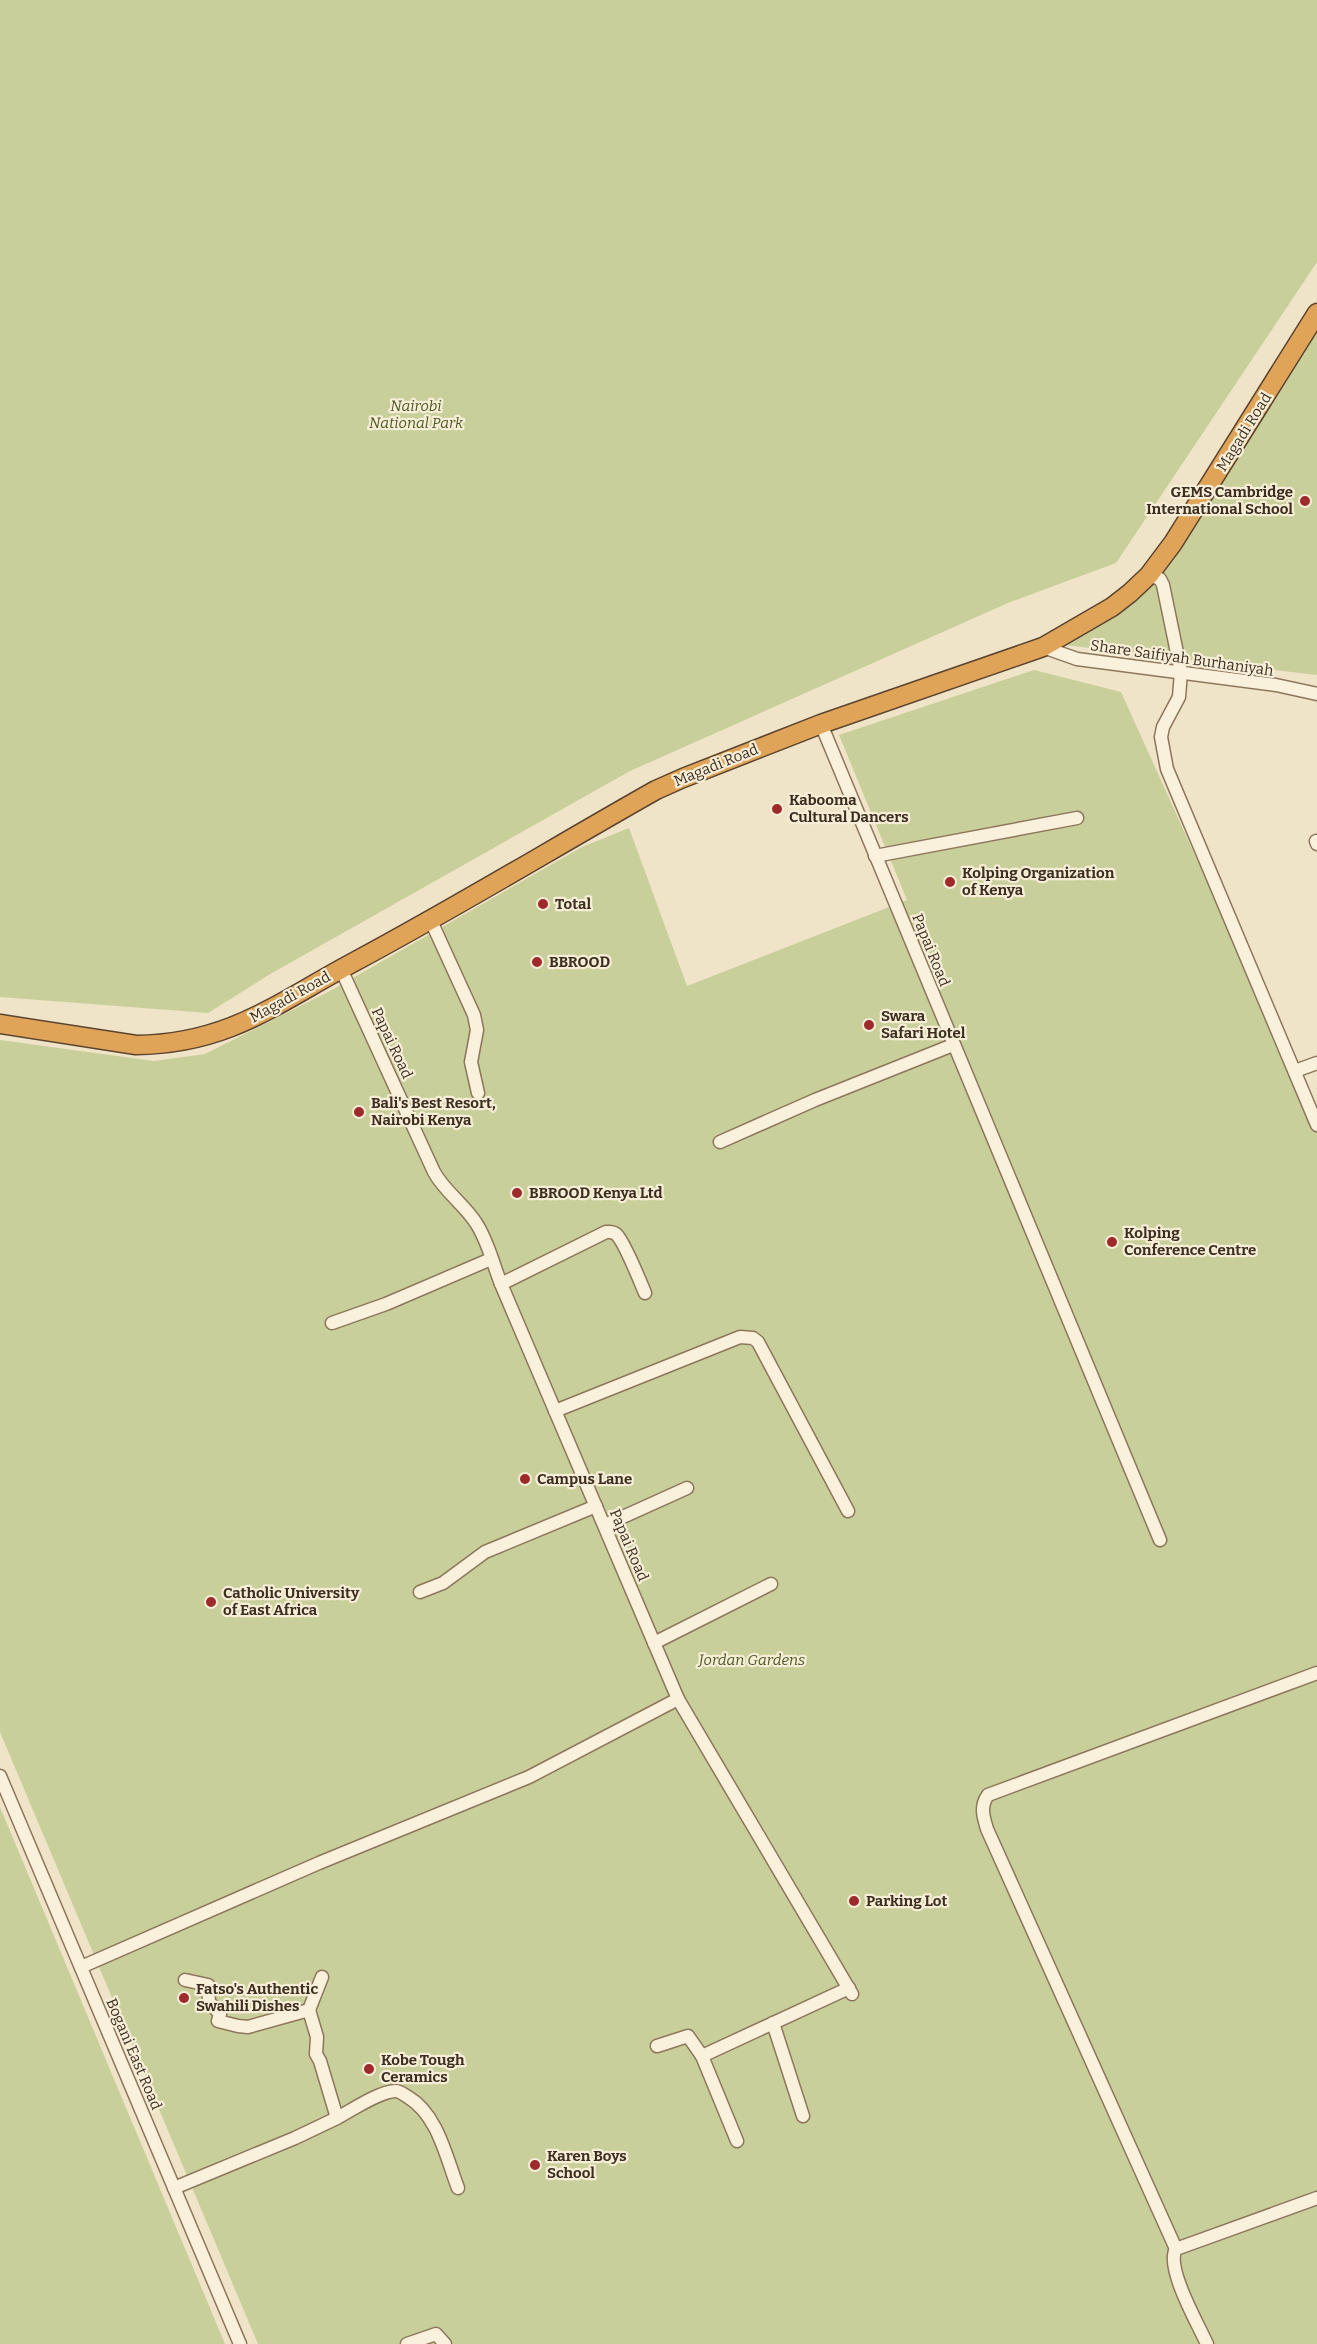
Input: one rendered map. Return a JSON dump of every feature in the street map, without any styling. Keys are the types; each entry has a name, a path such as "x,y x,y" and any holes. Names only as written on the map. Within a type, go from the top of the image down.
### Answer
{"highway":[{"name":"Magadi Road","path":"0,1024 136,1045 195,1040 262,1015 431,921 656,790 821,724 1043,647 1112,607 1149,575 1191,515 1317,313"}],"street":[{"path":"1149,575 1160,579 1163,585 1181,672 1177,702 1163,727 1161,737 1167,769 1317,1125"},
{"name":"Share Saifiyah Burhaniyah","path":"1043,647 1077,659 1276,685 1317,694"},
{"name":"Papai Road","path":"821,724 1053,1288 1160,1540"},
{"path":"875,856 1077,818"},
{"path":"431,921 474,1015 477,1030 471,1062 478,1093"},
{"name":"Papai Road","path":"341,969 434,1172 439,1181 476,1222 678,1699 851,1991 773,2024"},
{"path":"720,1142 815,1100 954,1045"},
{"path":"1294,1071 1317,1063"},
{"path":"501,1284 606,1232 612,1232 623,1246 645,1293"},
{"path":"332,1323 386,1304 491,1259"},
{"path":"555,1411 740,1337 753,1338 758,1342 848,1511"},
{"path":"604,1525 687,1488"},
{"path":"420,1592 443,1583 485,1552 596,1506"},
{"path":"654,1643 771,1584"},
{"path":"1176,2249 987,1829 983,1816 983,1803 988,1795 1317,1673"},
{"path":"81,1968 319,1863 529,1777 678,1699"},
{"name":"Bogani East Road","path":"0,1776 240,2344"},
{"path":"322,1977 309,2010 317,2037 316,2054 337,2118"},
{"path":"185,1980 208,1984 209,2002 220,2014 218,2021 238,2026 248,2027 309,2010"},
{"path":"702,2056 773,2024 803,2116"},
{"path":"657,2046 688,2036 702,2056 737,2141"},
{"path":"174,2188 295,2138 385,2093 397,2091 420,2104 432,2122 458,2188"},
{"path":"1207,2344 1174,2268 1173,2256 1176,2249 1317,2198"},
{"path":"407,2344 436,2334 445,2344"}],"green space":[{"name":"Nairobi National Park","path":"0,0 1317,0 1317,262 1116,563 1008,603 630,771 272,973 208,1013 0,997"},
{"path":"1317,332 1317,675 1065,645 1136,598 1256,429"},
{"name":"Jordan Gardens","path":"1034,670 1121,692 1317,1125 1317,2344 258,2344 0,1732 0,1040 154,1061 205,1054 330,991 582,847 629,828 687,986 907,900 839,735"},
{"path":"0,1807 225,2344 0,2344"}],"place":[{"name":"GEMS Cambridge International School","path":"1305,501"},
{"name":"Kabooma Cultural Dancers","path":"777,809"},
{"name":"Kolping Organization of Kenya","path":"950,882"},
{"name":"Total","path":"543,904"},
{"name":"BBROOD","path":"537,962"},
{"name":"Swara Safari Hotel","path":"869,1025"},
{"name":"Bali's Best Resort, Nairobi Kenya","path":"359,1112"},
{"name":"BBROOD Kenya Ltd","path":"517,1193"},
{"name":"Kolping Conference Centre","path":"1112,1242"},
{"name":"Campus Lane","path":"525,1479"},
{"name":"Catholic University of East Africa","path":"211,1602"},
{"name":"Parking Lot","path":"854,1901"},
{"name":"Fatso's Authentic Swahili Dishes","path":"184,1998"},
{"name":"Kobe Tough Ceramics","path":"369,2069"},
{"name":"Karen Boys School","path":"535,2165"}]}
